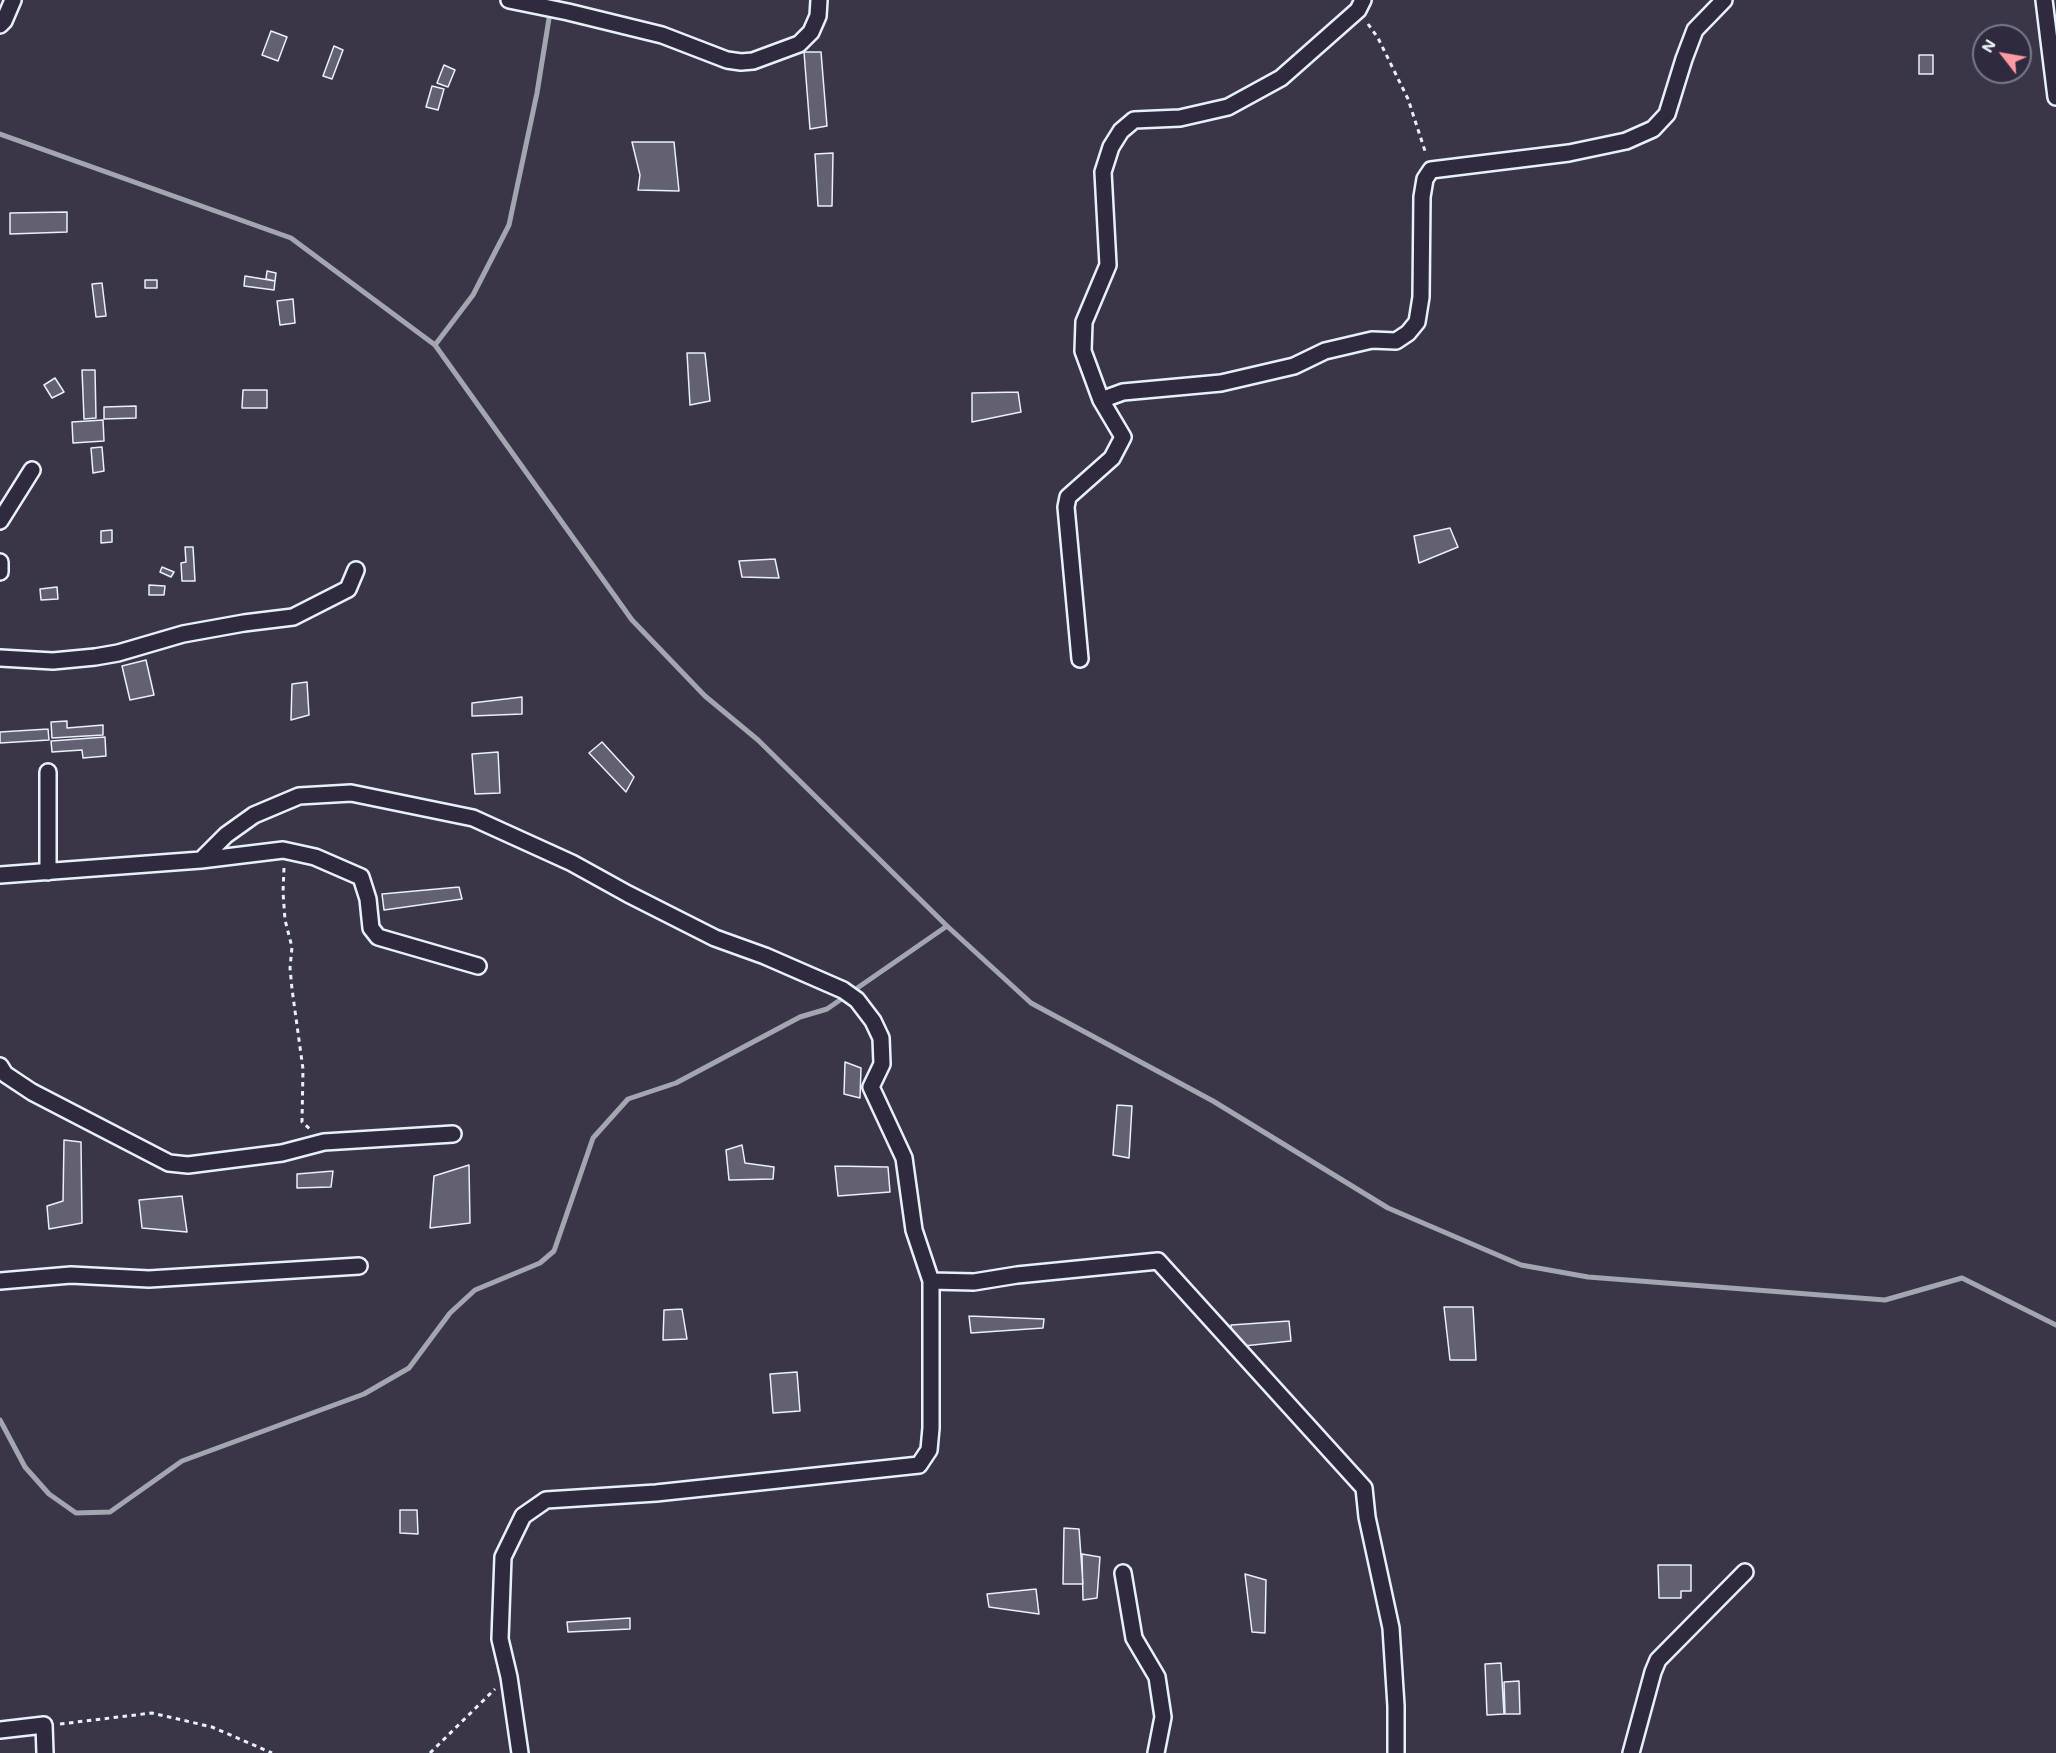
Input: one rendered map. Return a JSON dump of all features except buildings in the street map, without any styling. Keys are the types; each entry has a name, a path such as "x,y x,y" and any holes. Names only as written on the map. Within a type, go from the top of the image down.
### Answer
{"street":[{"path":"0,25 13,0"},
{"path":"508,0 662,35 727,60 741,62 753,61 800,44 811,32 818,16 819,0"},
{"path":"1101,400 1123,392 1221,384 1294,366 1325,351 1372,340 1396,341 1408,333 1417,322 1421,297 1422,198 1425,179 1431,170 1569,153 1626,141 1653,129 1667,114 1695,30 1724,0"},
{"path":"2044,0 2056,97"},
{"path":"1080,659 1066,507 1068,497 1112,458 1123,437 1101,400 1083,351 1084,322 1108,265 1103,172 1111,147 1120,131 1134,120 1180,118 1227,107 1281,78 1360,5"},
{"path":"0,520 32,470"},
{"path":"0,562 0,572"},
{"path":"0,658 53,661 95,657 118,653 183,634 293,617 348,589 356,570"},
{"path":"48,772 48,872"},
{"path":"201,861 226,835 254,815 299,796 351,793 473,818 572,863 715,938 765,956 843,990 857,1000 873,1021 881,1038 882,1064 871,1087 904,1158 914,1230 931,1281 929,1450 919,1465 656,1493 546,1500 522,1515 503,1557 500,1639 510,1677 520,1753"},
{"path":"0,875 201,861 283,850 315,856 361,877 368,899 371,928 378,937 478,966"},
{"path":"0,1066 5,1074 32,1092 169,1163 188,1165 282,1153 324,1142 453,1134"},
{"path":"931,1281 974,1282 1017,1275 1158,1261 1364,1488 1367,1517 1391,1628 1396,1706 1396,1753"},
{"path":"0,1281 71,1275 149,1279 359,1266"},
{"path":"1631,1753 1658,1660 1745,1572"},
{"path":"1123,1573 1134,1638 1157,1677 1162,1717 1156,1753"},
{"path":"0,1730 44,1725 45,1753"}],"path":[{"path":"1360,5 1408,99 1431,170"},
{"path":"283,850 285,920 292,948 291,990 303,1069 303,1122 324,1142"},
{"path":"429,1753 487,1696 510,1677"},
{"path":"44,1725 152,1713 212,1727 272,1753"}],"waterway":[{"path":"435,345 473,295 509,225 537,93 552,0"},
{"path":"0,134 291,238 435,345 632,620 705,696 758,740 947,926 1031,1003 1213,1101 1388,1208 1521,1265 1588,1277 1885,1300 1962,1278 2056,1325"},
{"path":"0,1420 25,1467 49,1494 76,1513 110,1512 182,1461 364,1394 409,1368 450,1313 475,1290 540,1263 554,1251 593,1138 628,1099 676,1083 800,1017 827,1009 947,926"}]}
